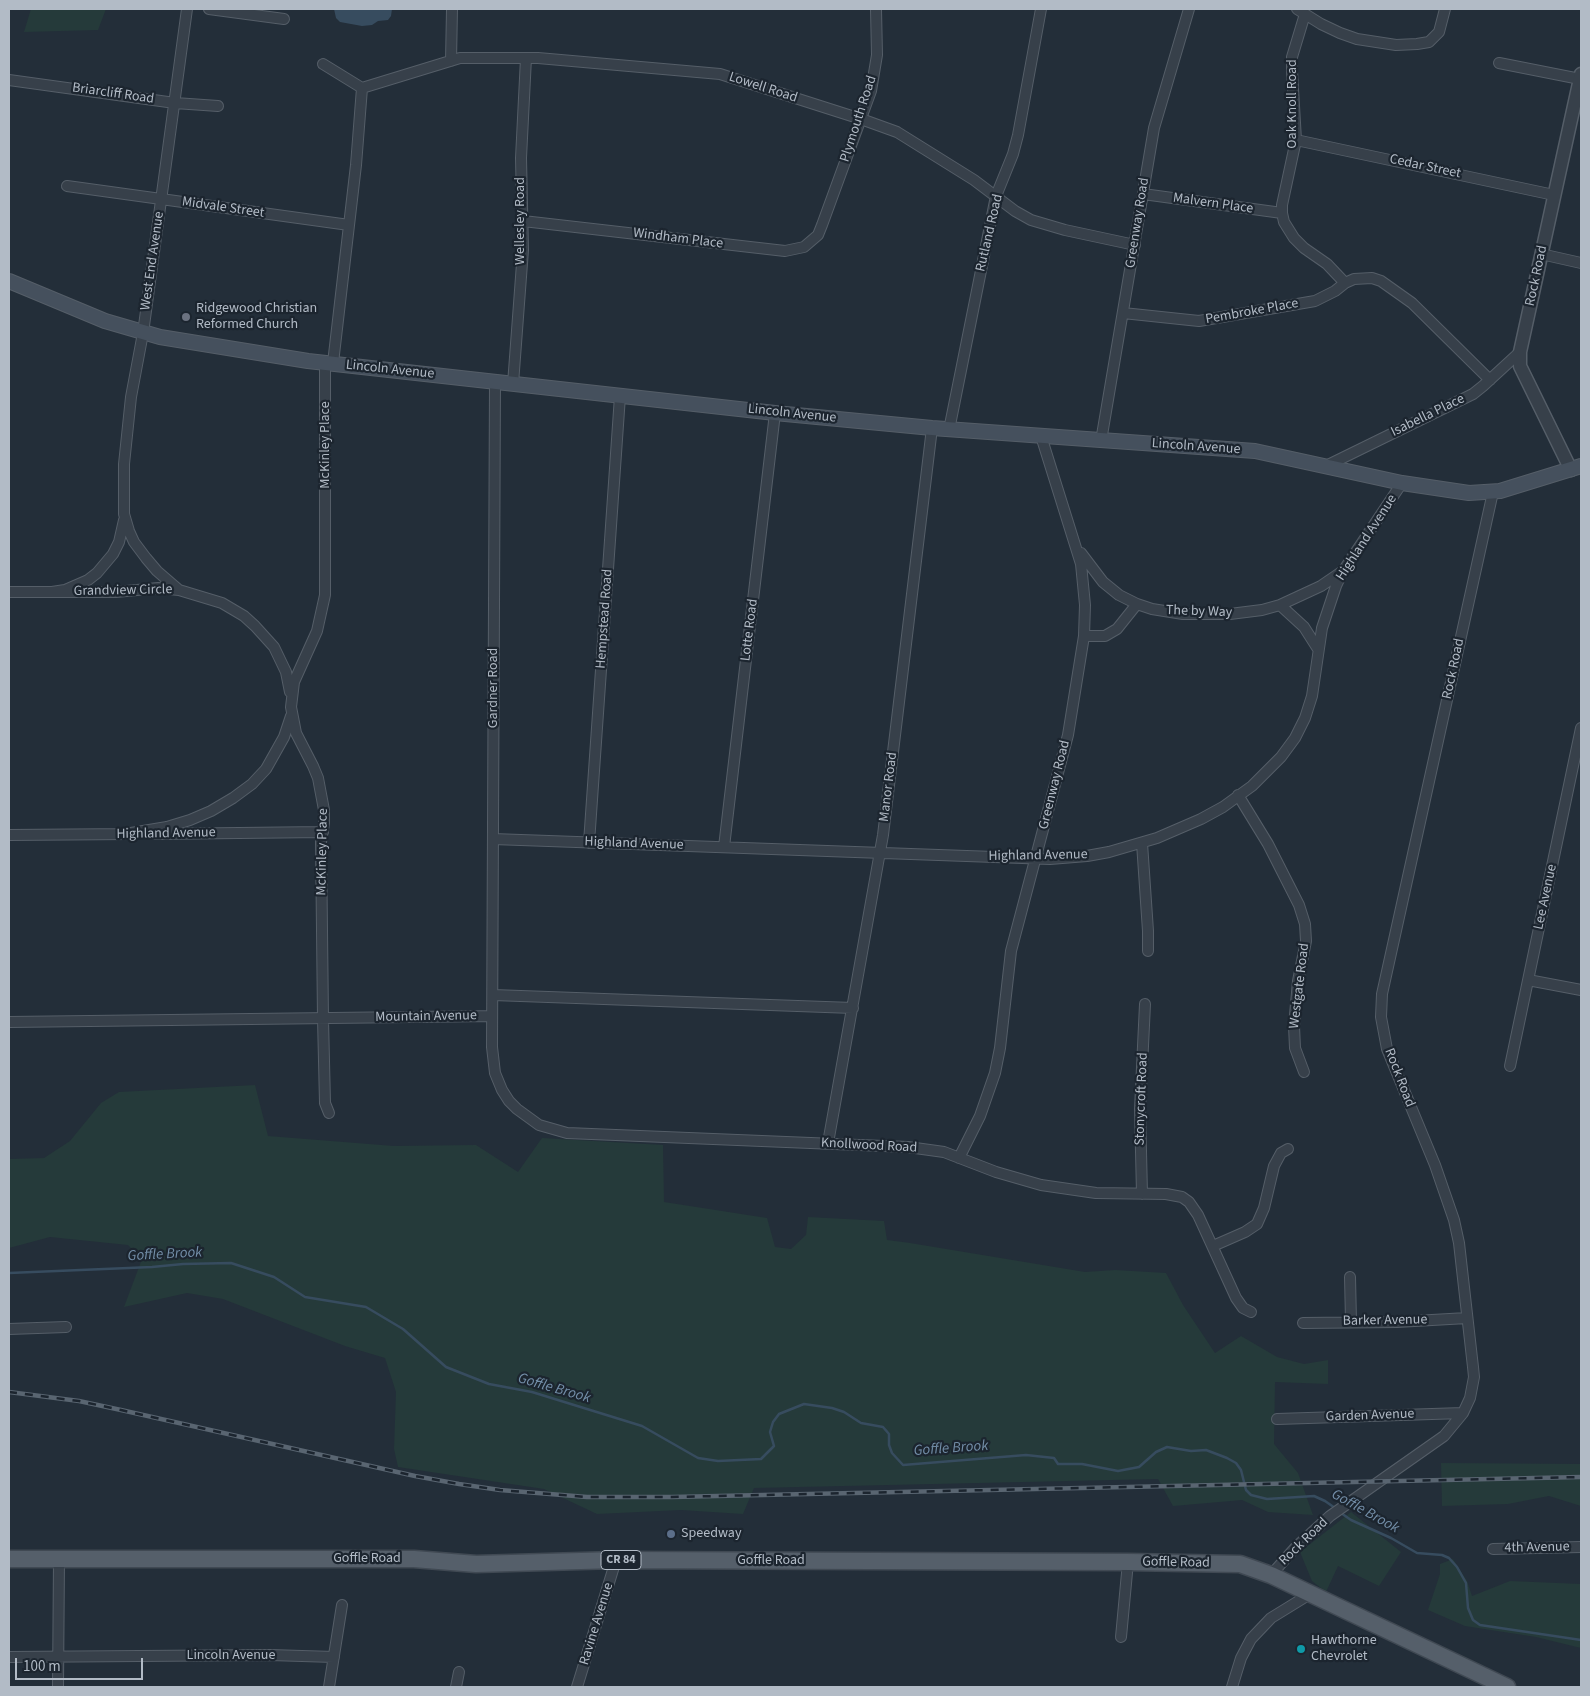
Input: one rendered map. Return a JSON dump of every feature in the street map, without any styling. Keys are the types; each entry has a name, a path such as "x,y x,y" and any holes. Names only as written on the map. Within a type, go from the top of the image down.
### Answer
{"main road":[{"name":"Lincoln Avenue","path":"9,281 105,321 143,333 189,343 329,363 775,413 948,430 1255,451 1402,483 1469,493 1500,491 1576,468"},
{"name":"Goffle Road","path":"9,1559 414,1559 476,1564 616,1560 1240,1564 1271,1575 1507,1687"}],"street":[{"name":"West End Avenue","path":"9,592 52,592 77,586 92,577 106,564 119,542 124,514 124,464 127,427 143,333 187,9"},
{"path":"209,9 284,19"},
{"path":"451,61 452,9"},
{"name":"Plymouth Road","path":"822,226 871,91 877,55 876,9"},
{"name":"Rutland Road","path":"948,430 996,196 1010,162 1018,135 1040,9"},
{"name":"Greenway Road","path":"1101,440 1154,128 1189,9"},
{"path":"1301,11 1321,24 1357,39 1396,45 1429,42 1439,32 1444,9"},
{"name":"Oak Knoll Road","path":"1282,213 1282,205 1296,140 1292,57 1301,11"},
{"name":"Lowell Road","path":"362,88 460,58 526,58 720,74 897,132 1030,220 1065,230 1135,245"},
{"name":"Wellesley Road","path":"513,384 523,250 521,158 526,58"},
{"path":"323,64 362,88"},
{"path":"1499,64 1581,76"},
{"name":"Rock Road","path":"1576,468 1520,366 1520,352 1581,76"},
{"name":"Briarcliff Road","path":"9,80 218,106"},
{"name":"McKinley Place","path":"330,1113 325,1103 323,1019 321,842 324,810 318,778 296,733 291,707 294,682 317,631 326,595 329,363 349,225 362,88"},
{"name":"Cedar Street","path":"1296,140 1554,195"},
{"name":"Midvale Street","path":"67,186 349,225"},
{"name":"Malvern Place","path":"1143,194 1282,213"},
{"path":"1282,213 1284,222 1294,238 1304,248 1327,264 1345,283 1354,279 1372,278 1397,291 1422,312 1490,380"},
{"name":"Windham Place","path":"523,220 785,251 796,250 811,242 822,226"},
{"path":"1542,254 1581,263"},
{"name":"Pembroke Place","path":"1123,313 1199,321 1314,302 1335,291 1345,283"},
{"name":"Isabella Place","path":"1326,466 1473,394 1520,352"},
{"name":"Gardner Road","path":"492,995 495,382"},
{"name":"Hempstead Road","path":"589,842 620,396"},
{"name":"Lotte Road","path":"724,847 775,413"},
{"name":"Manor Road","path":"828,1144 880,853 932,428"},
{"name":"Greenway Road","path":"959,1158 980,1116 995,1074 1000,1048 1011,951 1068,735 1084,636 1084,584 1081,564 1041,436"},
{"name":"Highland Avenue","path":"493,839 1036,858 1087,856 1109,852 1157,838 1201,819 1238,796 1265,775 1295,738 1305,718 1312,696 1318,649 1328,607 1343,571 1402,483"},
{"name":"Rock Road","path":"1271,1575 1316,1528 1344,1506 1444,1436 1463,1413 1470,1398 1474,1377 1459,1243 1449,1202 1387,1050 1381,1017 1382,994 1493,492"},
{"name":"West End Avenue","path":"124,514 134,542 157,571 179,590"},
{"name":"The by Way","path":"1074,541 1087,563 1119,595 1137,604 1165,612 1204,615 1247,613 1280,606 1321,586 1343,571"},
{"name":"Grandview Circle","path":"52,592 116,592 158,588 179,590 222,603 256,626 274,647 282,662 289,683 291,716 284,736 266,769 252,784 234,798 190,820 125,834"},
{"path":"1084,636 1105,636 1118,630 1137,604"},
{"path":"1280,606 1304,627 1318,649"},
{"name":"Lee Avenue","path":"1510,1066 1581,728"},
{"name":"Westgate Road","path":"1238,796 1277,861 1299,905 1306,924 1306,941 1298,980 1294,1026 1294,1048 1304,1072"},
{"name":"Highland Avenue","path":"9,835 323,832"},
{"path":"1142,843 1148,951"},
{"path":"1528,980 1581,990"},
{"name":"Mountain Avenue","path":"9,1022 492,1016 492,995 853,1008"},
{"name":"Stonycroft Road","path":"1142,1194 1140,1109 1146,1004"},
{"name":"Knollwood Road","path":"492,1016 493,1061 502,1090 517,1109 530,1120 547,1128 567,1133 595,1135 908,1147 944,1152 996,1172 1041,1185 1096,1193 1178,1196 1186,1199 1198,1215 1236,1298 1243,1308 1251,1312"},
{"path":"1213,1246 1245,1232 1257,1224 1264,1208 1274,1166 1282,1153 1288,1149"},
{"path":"1350,1277 1351,1321"},
{"name":"Barker Avenue","path":"1303,1322 1397,1322 1467,1318"},
{"path":"9,1329 66,1326"},
{"name":"Garden Avenue","path":"1277,1418 1463,1413"},
{"name":"4th Avenue","path":"1493,1549 1581,1547"},
{"path":"58,1687 59,1559"},
{"name":"Ravine Avenue","path":"577,1687 616,1560"},
{"path":"1121,1637 1128,1562"},
{"path":"1232,1687 1241,1658 1251,1639 1271,1618 1310,1594"},
{"path":"329,1687 342,1605"},
{"name":"Lincoln Avenue","path":"9,1656 270,1655 334,1657"},
{"path":"456,1687 460,1672"}],"green space":[{"path":"31,9 106,9 98,30 24,32"},
{"path":"255,1085 268,1136 394,1146 476,1145 518,1172 542,1138 663,1145 664,1202 767,1218 775,1247 791,1249 806,1235 808,1217 884,1221 887,1240 1085,1272 1115,1270 1166,1273 1183,1305 1215,1353 1241,1336 1277,1357 1304,1364 1328,1360 1328,1384 1275,1382 1274,1444 1298,1473 1313,1515 1268,1512 1242,1500 1173,1506 1158,1479 754,1488 743,1514 681,1510 597,1514 544,1489 398,1467 394,1449 396,1392 385,1358 345,1346 223,1299 187,1293 124,1307 142,1259 128,1245 50,1237 9,1248 9,1159 44,1158 70,1141 101,1103 119,1092"},
{"path":"1441,1463 1581,1464 1581,1506 1549,1496 1508,1504 1442,1506"},
{"path":"1351,1512 1401,1552 1379,1586 1338,1566 1326,1592 1312,1581 1300,1552"},
{"path":"1453,1559 1467,1581 1472,1596 1510,1581 1581,1584 1581,1648 1536,1637 1465,1626 1428,1610 1440,1574 1440,1564"}],"water":[{"path":"334,9 392,9 388,20 362,26 340,22 336,18"}],"waterway":[{"name":"Goffle Brook","path":"9,1273 231,1263 274,1277 305,1297 366,1307 403,1329 446,1367 489,1384 532,1392 642,1426 698,1458 718,1461 761,1459 774,1446 770,1432 773,1422 779,1414 804,1404 832,1408 844,1412 861,1423 883,1427 889,1434 889,1445 892,1453 903,1465 1026,1455 1054,1458 1058,1464 1082,1464 1118,1471 1139,1467 1156,1452 1167,1447 1191,1451 1206,1450 1236,1463 1241,1470 1246,1490 1251,1495 1267,1499 1314,1496 1335,1508"},
{"name":"Goffle Brook","path":"1341,1513 1351,1520 1391,1538 1417,1553 1442,1555 1449,1558 1457,1567 1466,1583 1468,1608 1473,1620 1480,1625 1581,1640"}],"railway":[{"path":"9,1392 79,1401 415,1476 459,1484 500,1490 587,1497 672,1497 1581,1477"}],"place":[{"name":"Ridgewood Christian Reformed Church","path":"186,317"},
{"name":"Speedway","path":"671,1534"},
{"name":"Hawthorne Chevrolet","path":"1301,1649"}]}
